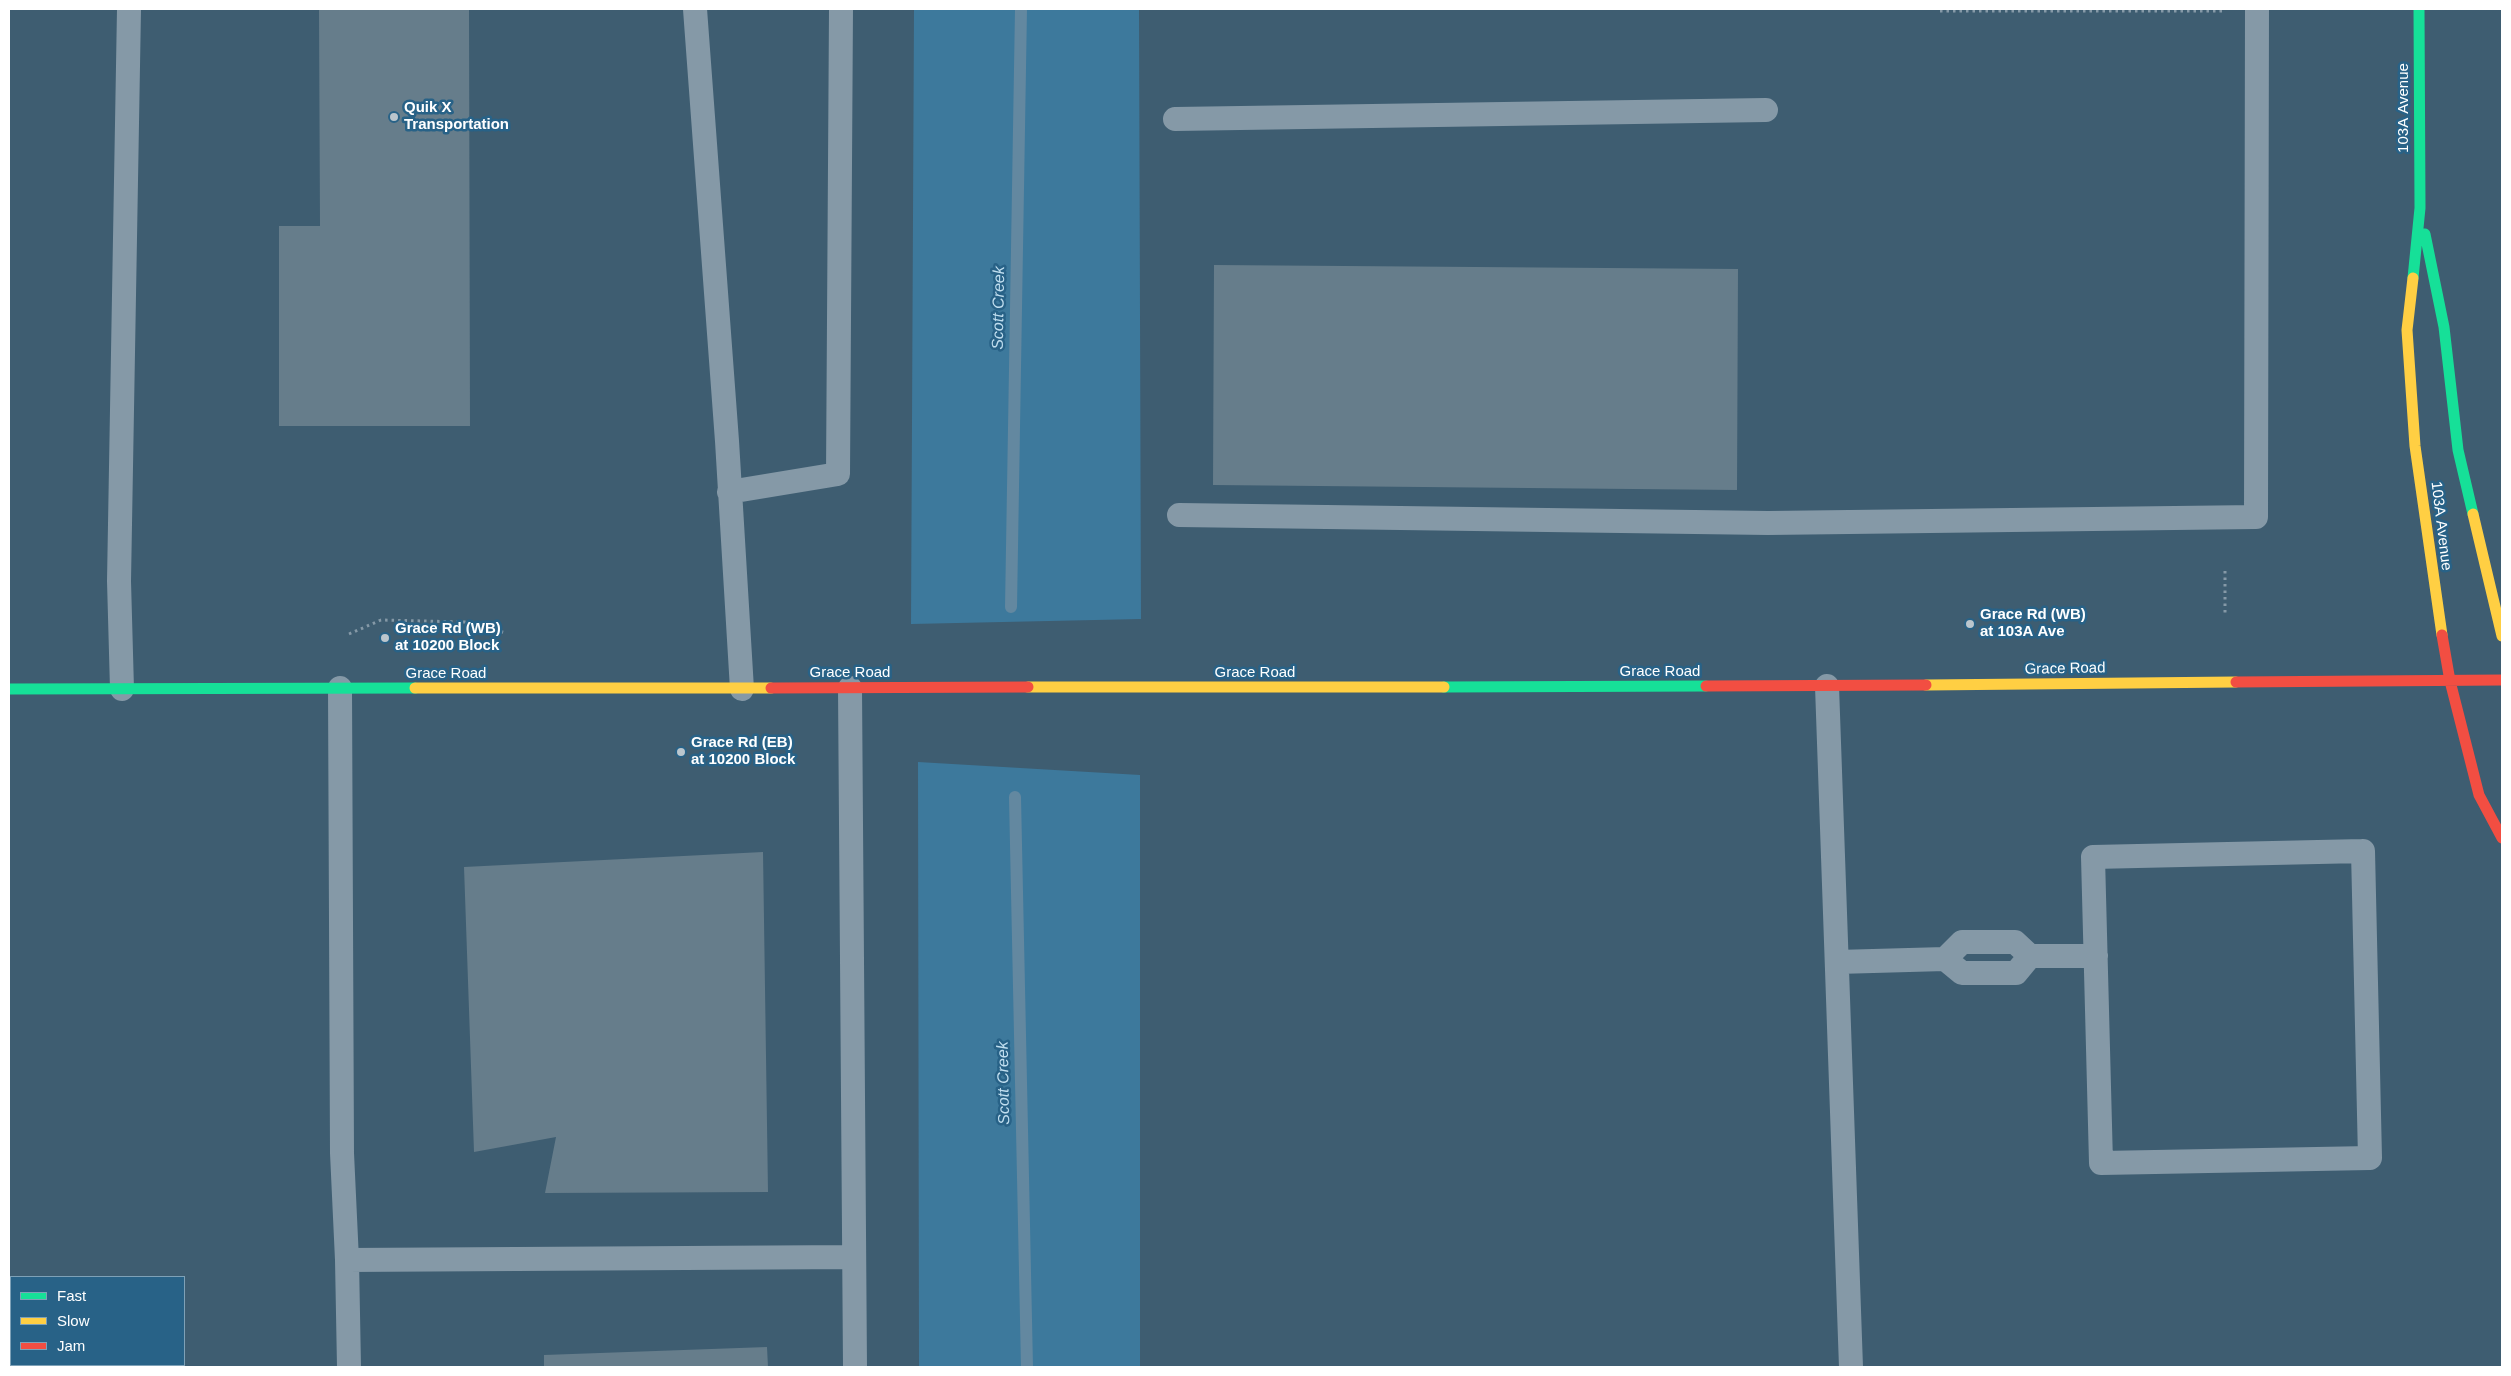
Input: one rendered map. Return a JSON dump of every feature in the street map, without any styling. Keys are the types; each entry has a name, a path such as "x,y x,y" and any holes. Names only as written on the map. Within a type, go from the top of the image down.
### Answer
{"street":[{"name":"103A Avenue","path":"2419,9 2420,208 2406,330 2415,446 2432,577 2450,681 2479,795 2502,838"},
{"name":"103A Avenue","path":"2420,208 2444,326 2458,450 2502,636"},
{"name":"Grace Road","path":"9,689 1827,686 2502,680"}],"lane":[{"path":"122,688 119,580 129,9"},
{"path":"694,9 727,441 742,689"},
{"path":"729,492 838,474 841,9"},
{"path":"1179,515 1768,523 2256,517 2257,9"},
{"path":"1175,119 1766,110"},
{"path":"1827,686 1851,1367"},
{"path":"340,688 342,1153 349,1367"},
{"path":"850,688 855,1367"},
{"path":"2363,851 2370,1158 2100,1164 2096,956 2093,857 2363,851"},
{"path":"1837,962 1946,959 1962,973 2016,973 2030,956 2096,956"},
{"path":"347,1260 854,1256"}],"path":[{"path":"1940,11 2225,11 2225,21"},
{"path":"2225,571 2225,613"},
{"path":"349,634 381,620 466,622 506,633"}],"shaded area":[{"path":"914,9 1139,9 1141,619 911,624"},
{"path":"918,762 1140,775 1140,1367 919,1367"}],"building":[{"name":"Quik X Transportation","path":"319,9 469,9 470,426 279,426 279,226 320,226"},
{"path":"1214,265 1738,269 1737,490 1213,485"},
{"path":"763,852 768,1192 545,1193 556,1137 474,1152 464,867"},
{"path":"767,1347 768,1367 544,1367 544,1355"}],"waterway":[{"name":"Scott Creek","path":"1011,607 1021,9"},
{"name":"Scott Creek","path":"1015,797 1027,1367"}],"traffic: fast":[{"path":"2413,278 2420,208 2419,9"},
{"path":"2425,234 2444,327 2458,450 2473,514"},
{"path":"1444,687 1706,686"},
{"path":"9,689 415,688"}],"traffic: slow":[{"path":"2413,278 2407,330 2415,446 2442,635"},
{"path":"2473,514 2502,636"},
{"path":"1926,685 2236,682"},
{"path":"1028,687 1444,687"},
{"path":"415,688 771,688"}],"traffic: jam":[{"path":"2442,635 2450,681 2479,795 2502,838"},
{"path":"2236,682 2502,680"},
{"path":"1706,686 1926,685"},
{"path":"771,688 1028,687"}],"place":[{"name":"Quik X Transportation","path":"394,117"},
{"name":"Grace Rd (WB) at 103A Ave","path":"1970,624"},
{"name":"Grace Rd (WB) at 10200 Block","path":"385,638"},
{"name":"Grace Rd (EB) at 10200 Block","path":"681,752"}]}
